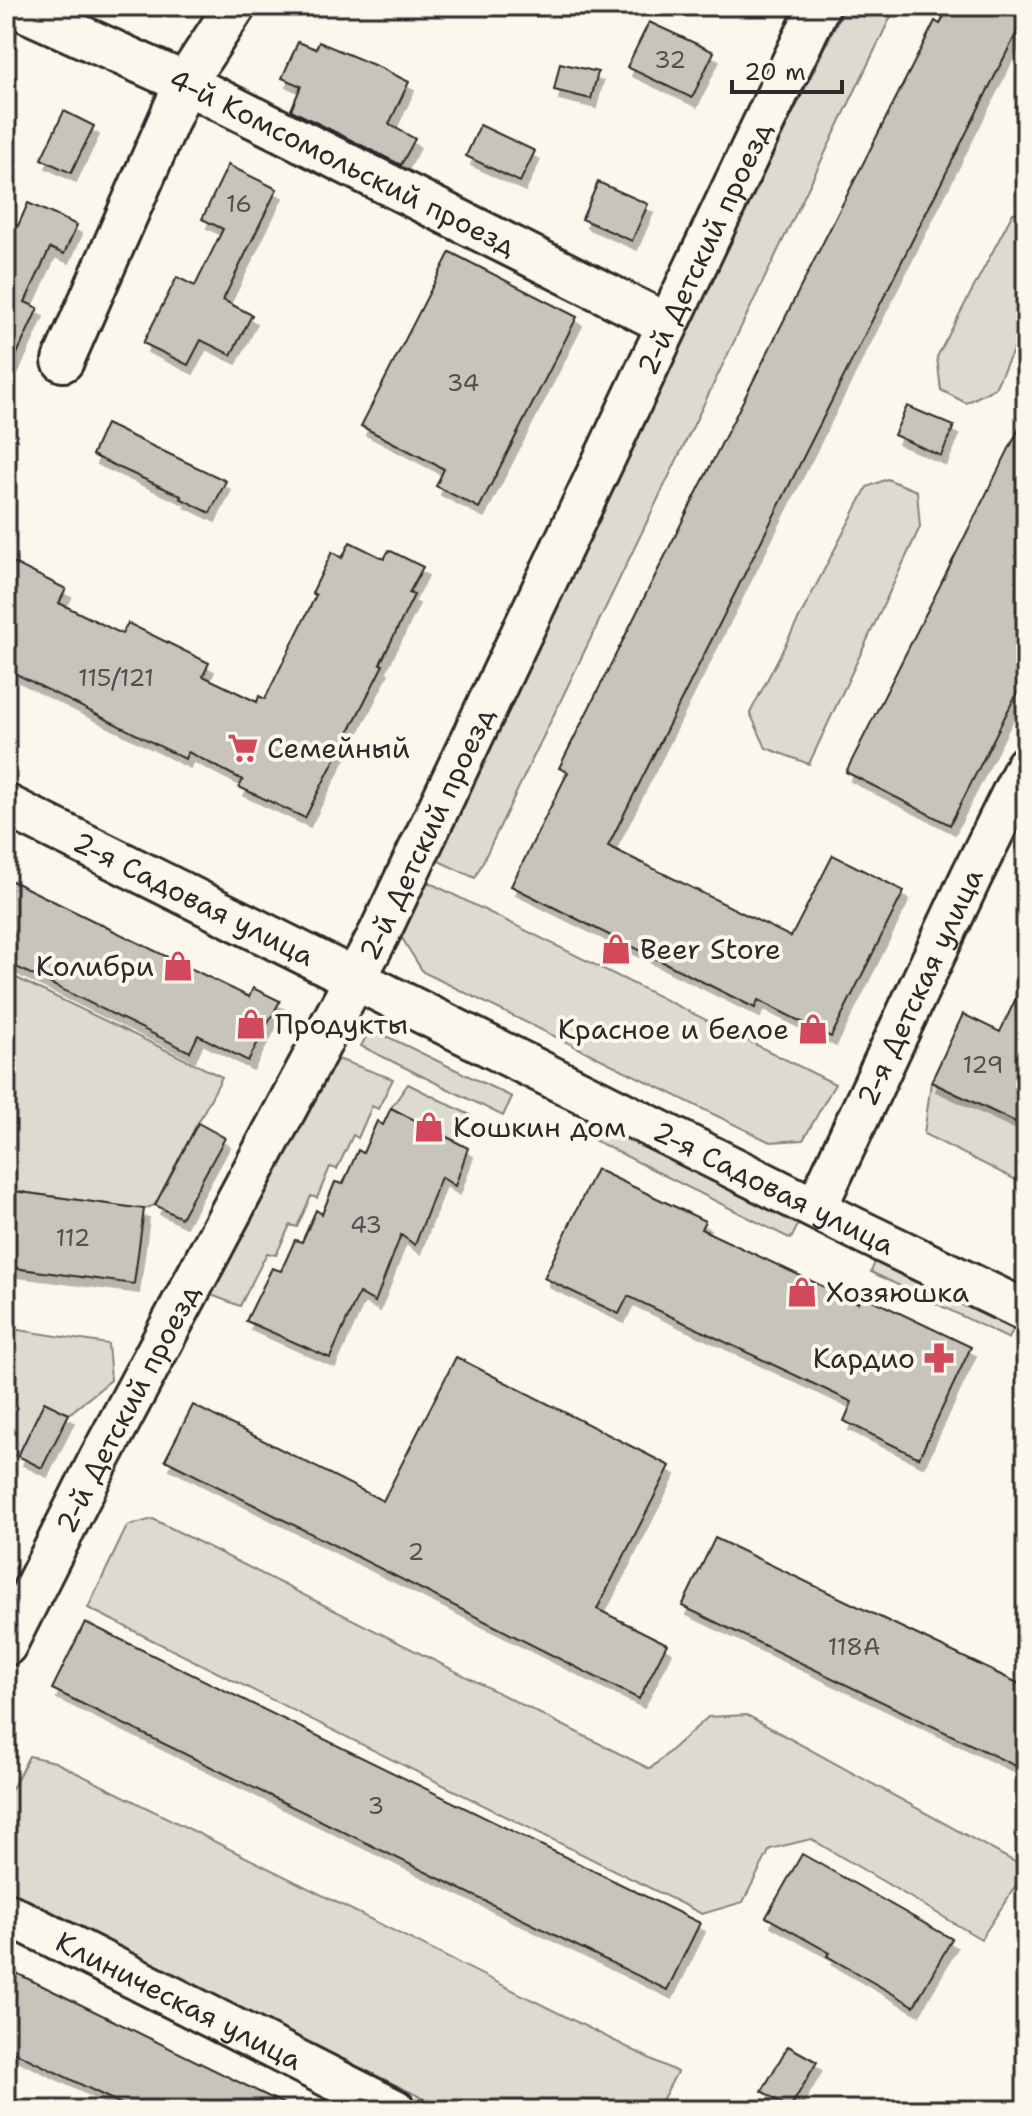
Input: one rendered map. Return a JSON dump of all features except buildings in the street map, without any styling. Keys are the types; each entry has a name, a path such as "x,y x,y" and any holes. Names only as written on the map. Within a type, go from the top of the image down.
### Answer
{"street":[{"name":"4-й Комсомольский проезд","path":"14,6 185,83 667,324"},
{"path":"63,361 185,83 235,6"},
{"name":"2-й Детский проезд","path":"6,1645 98,1462 379,934 819,6"},
{"name":"2-я Детская улица","path":"816,1208 1026,766"},
{"name":"2-я Садовая улица","path":"6,805 1026,1311"},
{"name":"Клиническая улица","path":"6,1913 395,2110"}],"shaded area":[{"path":"845,6 896,6 475,878 432,858"},
{"path":"1026,211 1026,324 995,388 966,403 941,390 937,357 1013,213"},
{"path":"887,479 917,491 920,527 809,764 766,748 750,713 867,487"},
{"path":"424,880 835,1084 803,1140 770,1142 423,972 400,935"},
{"path":"6,973 222,1077 155,1205 144,1209 6,1190"},
{"path":"380,1033 512,1097 503,1116 361,1046 367,1035"},
{"path":"335,1058 393,1079 378,1109 372,1106 358,1138 353,1135 337,1169 330,1167 317,1198 311,1196 297,1227 290,1225 276,1255 267,1253 240,1306 206,1293"},
{"path":"931,1082 1026,1127 1026,1185 924,1134"},
{"path":"408,1084 470,1115 455,1141 391,1108"},
{"path":"588,1116 800,1221 791,1239 580,1133"},
{"path":"880,1249 1018,1317 1009,1339 871,1272"},
{"path":"6,1328 108,1344 111,1380 69,1414 44,1403 18,1456 6,1455"},
{"path":"153,1519 650,1769 708,1717 747,1715 1026,1870 981,1939 811,1839 770,1849 743,1902 702,1914 88,1608 127,1526"},
{"path":"29,1756 55,1762 677,2072 657,2110 447,2110 6,1895 6,1800"}],"place":[{"name":"Семейный","path":"243,748"},
{"name":"Beer Store","path":"616,949"},
{"name":"Колибри","path":"178,966"},
{"name":"Продукты","path":"251,1024"},
{"name":"Красное и белое","path":"813,1029"},
{"name":"Кошкин дом","path":"429,1127"},
{"name":"Хозяюшка","path":"802,1292"},
{"name":"Кардио","path":"939,1358"}]}
